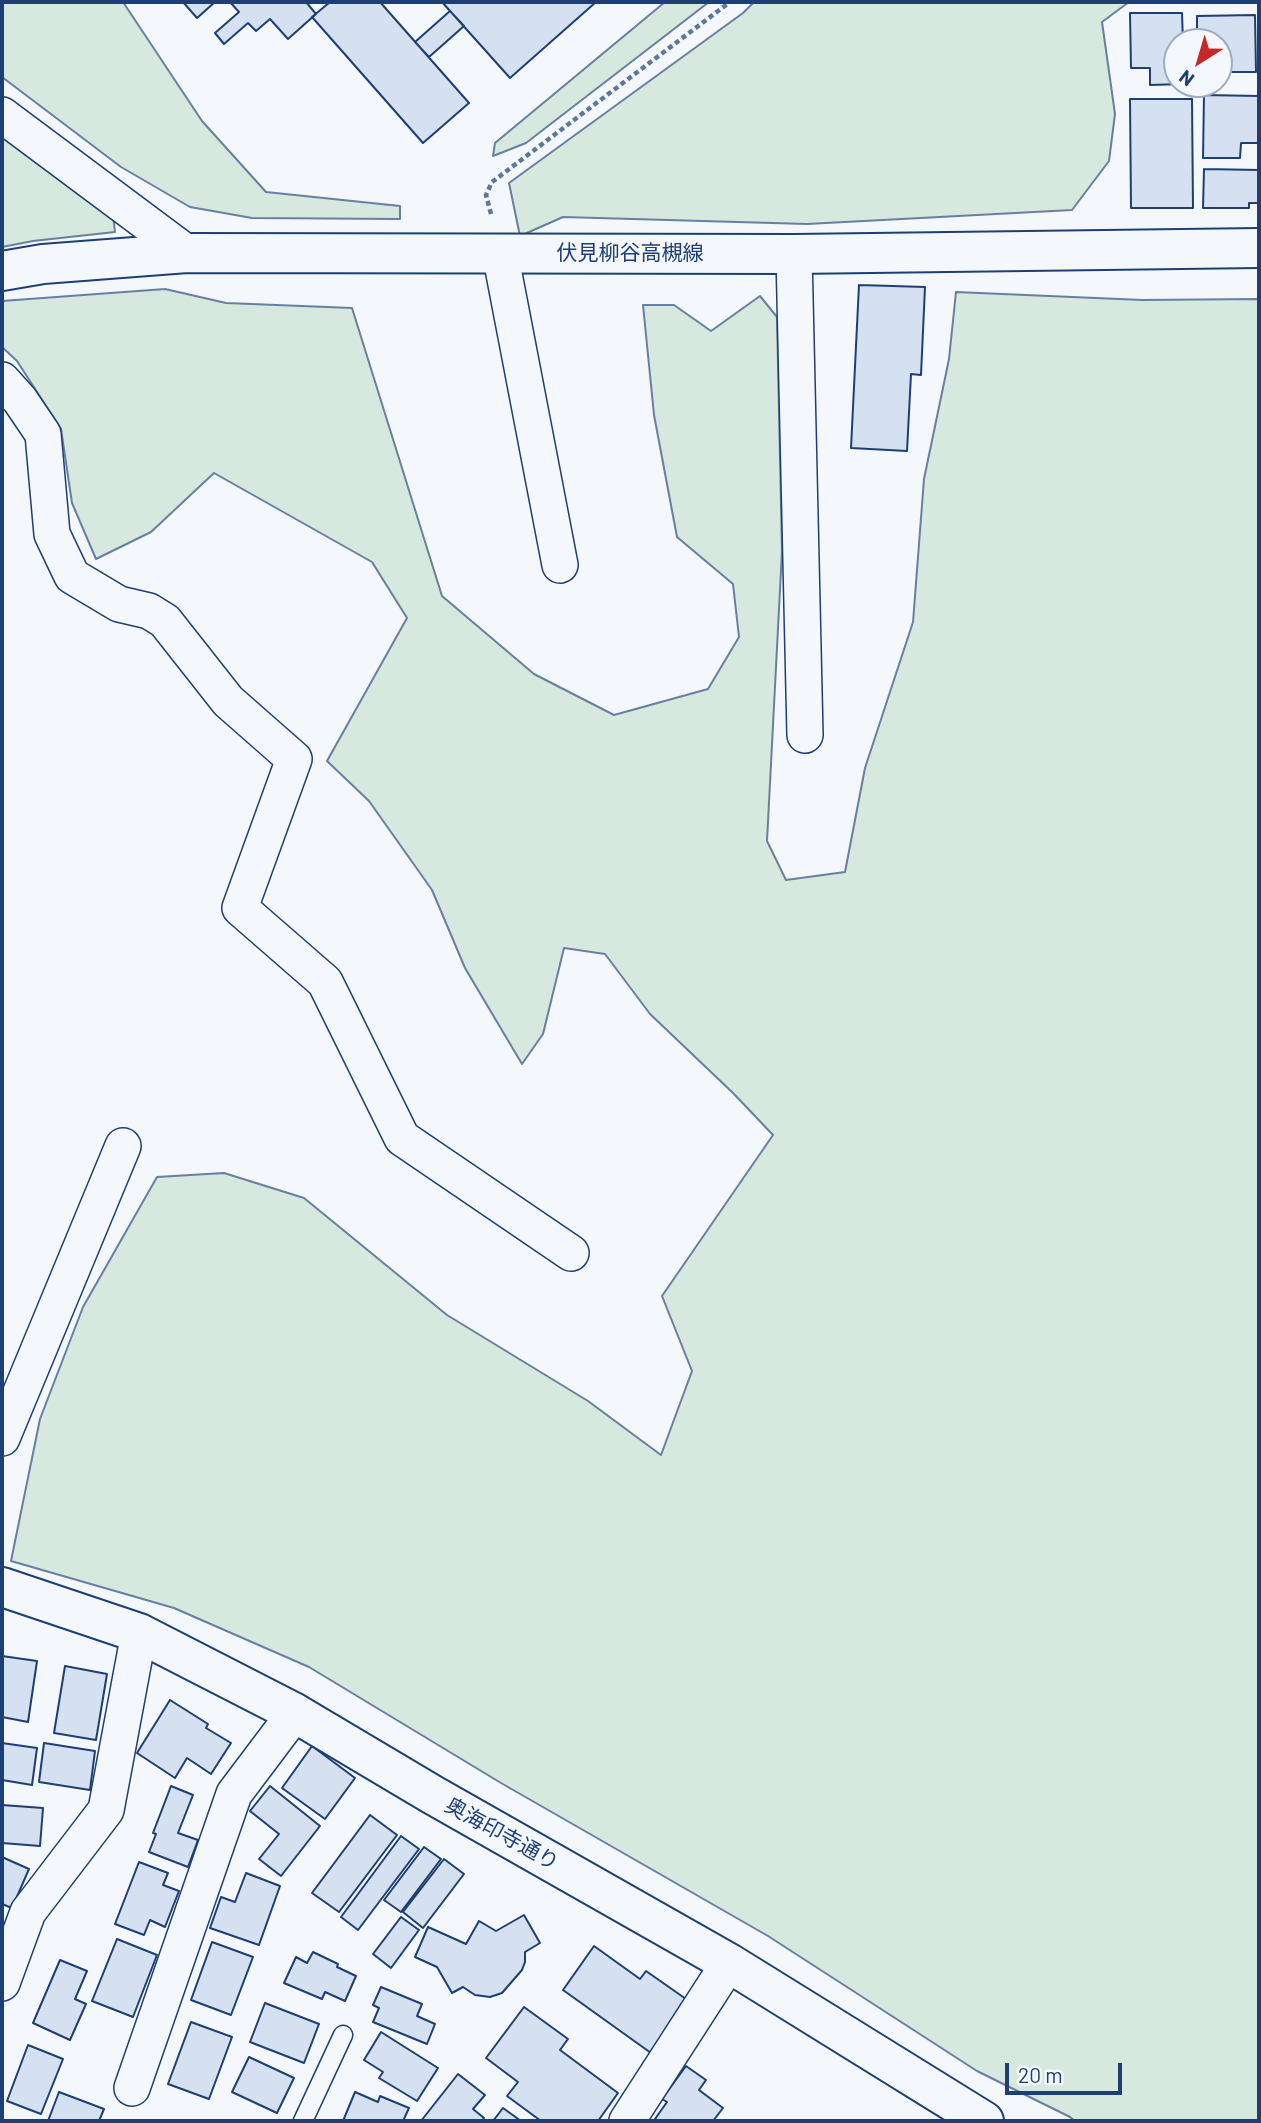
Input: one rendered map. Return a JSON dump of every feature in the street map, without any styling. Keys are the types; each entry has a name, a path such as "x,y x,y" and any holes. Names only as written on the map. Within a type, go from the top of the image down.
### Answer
{"main road":[{"name":"伏見柳谷高槻線","path":"2,271 43,264 187,253 794,254 1259,248"},
{"name":"奥海印寺通り","path":"2,1587 139,1633 295,1713 433,1795 729,1963 984,2121"}],"street":[{"path":"2,115 187,253"},
{"path":"500,253 560,565"},
{"path":"794,254 805,735"},
{"path":"2,380 20,400 43,434 52,534 72,576 119,604 149,611 165,621 228,701 294,759 240,908 325,982 402,1138 572,1253"},
{"path":"2,1438 123,1146"},
{"path":"2,1983 27,1912 106,1810 139,1633"},
{"path":"132,2088 234,1794 295,1713"},
{"path":"627,2121 729,1963"}],"lane":[{"path":"303,2121 343,2035"}],"path":[{"path":"500,253 486,195 492,182 730,2"}],"shaded area":[{"path":"2,2 123,2 202,121 266,192 400,206 400,219 252,218 190,207 121,167 2,77"},
{"path":"665,2 709,2 526,143 493,156 495,143"},
{"path":"754,2 1129,2 1102,22 1115,114 1109,161 1072,210 807,224 563,217 520,236 509,183 743,13"},
{"path":"2,134 113,215 115,232 2,247"},
{"path":"165,289 226,303 352,308 442,596 534,674 614,715 708,689 739,637 733,584 677,537 654,415 643,305 674,305 711,331 760,296 777,317 782,551 767,841 786,880 845,872 865,768 913,622 924,479 949,359 956,292 1142,300 1259,299 1259,2121 1075,2121 977,2071 768,1936 501,1783 309,1667 174,1608 11,1561 40,1419 83,1307 157,1177 224,1173 304,1198 447,1315 588,1401 661,1455 692,1371 662,1296 773,1135 650,1014 605,954 564,948 543,1034 522,1064 465,968 432,890 369,801 327,761 407,618 372,562 214,473 151,532 96,559 72,503 61,429 17,361 2,347 2,301"}],"building":[{"path":"183,2 215,2 197,18"},
{"path":"230,2 306,2 316,14 288,39 270,19 256,31 248,23 224,44 215,33 239,12"},
{"path":"330,2 380,2 469,103 423,143 312,17"},
{"path":"442,2 596,2 510,78"},
{"path":"450,11 464,26 429,57 415,42"},
{"path":"1130,13 1182,13 1183,28 1163,28 1163,85 1150,85 1150,68 1131,68"},
{"path":"1255,15 1256,72 1233,72 1233,28 1197,28 1197,16"},
{"path":"1259,96 1259,143 1241,143 1240,158 1203,158 1204,98"},
{"path":"1130,99 1192,99 1193,208 1131,208"},
{"path":"1204,169 1259,170 1259,203 1249,203 1249,208 1203,208"},
{"path":"859,285 925,287 921,375 911,374 907,451 851,448"},
{"path":"2,1656 37,1661 28,1722 2,1717"},
{"path":"65,1666 107,1674 96,1740 54,1733"},
{"path":"170,1700 208,1724 206,1728 231,1743 211,1774 187,1758 175,1778 137,1753"},
{"path":"2,1743 37,1748 32,1785 2,1780"},
{"path":"44,1743 95,1751 90,1790 39,1782"},
{"path":"312,1746 355,1778 325,1819 282,1788"},
{"path":"171,1786 193,1795 178,1833 198,1840 188,1867 149,1852 156,1834 153,1833"},
{"path":"270,1786 320,1826 281,1876 259,1859 279,1834 250,1811"},
{"path":"2,1805 43,1808 40,1846 2,1843"},
{"path":"370,1815 397,1835 339,1912 312,1893"},
{"path":"401,1836 419,1849 358,1930 341,1917"},
{"path":"424,1847 441,1859 401,1912 384,1900"},
{"path":"2,1857 29,1869 12,1908 2,1904"},
{"path":"444,1859 464,1874 423,1928 403,1912"},
{"path":"139,1862 168,1873 163,1885 179,1891 165,1927 150,1920 144,1935 115,1924"},
{"path":"246,1873 280,1886 259,1945 210,1928 221,1897 235,1902"},
{"path":"524,1915 540,1943 525,1952 522,1970 502,1993 490,1997 475,1995 463,1987 452,1993 437,1967 415,1957 428,1927 466,1944 479,1921 496,1931"},
{"path":"401,1917 419,1930 391,1968 373,1954"},
{"path":"117,1939 157,1955 133,2017 92,2001"},
{"path":"212,1942 253,1957 231,2015 191,2000"},
{"path":"594,1946 640,1979 646,1971 686,1999 680,2006 683,2009 651,2053 563,1990"},
{"path":"313,1952 356,1976 345,2001 325,1992 322,1999 284,1983 296,1957 307,1963"},
{"path":"60,1960 87,1971 75,1999 86,2004 70,2040 33,2023"},
{"path":"381,1987 422,2004 417,2016 435,2024 427,2044 373,2022 379,2008 373,2005"},
{"path":"265,2003 319,2024 304,2063 250,2042"},
{"path":"524,2007 568,2039 560,2050 618,2093 598,2121 541,2121 507,2096 518,2082 486,2058"},
{"path":"191,2022 232,2037 209,2099 168,2084"},
{"path":"381,2032 438,2068 417,2101 379,2078 383,2072 364,2060"},
{"path":"28,2045 63,2059 41,2114 7,2101"},
{"path":"249,2057 294,2078 277,2113 232,2092"},
{"path":"686,2066 706,2080 699,2090 723,2108 713,2121 655,2119 667,2102 662,2099"},
{"path":"458,2074 485,2095 473,2109 484,2118 482,2121 421,2121"},
{"path":"59,2092 104,2109 99,2121 48,2121"},
{"path":"355,2092 378,2102 380,2096 409,2108 403,2121 343,2121"},
{"path":"503,2108 521,2121 493,2121"}]}
